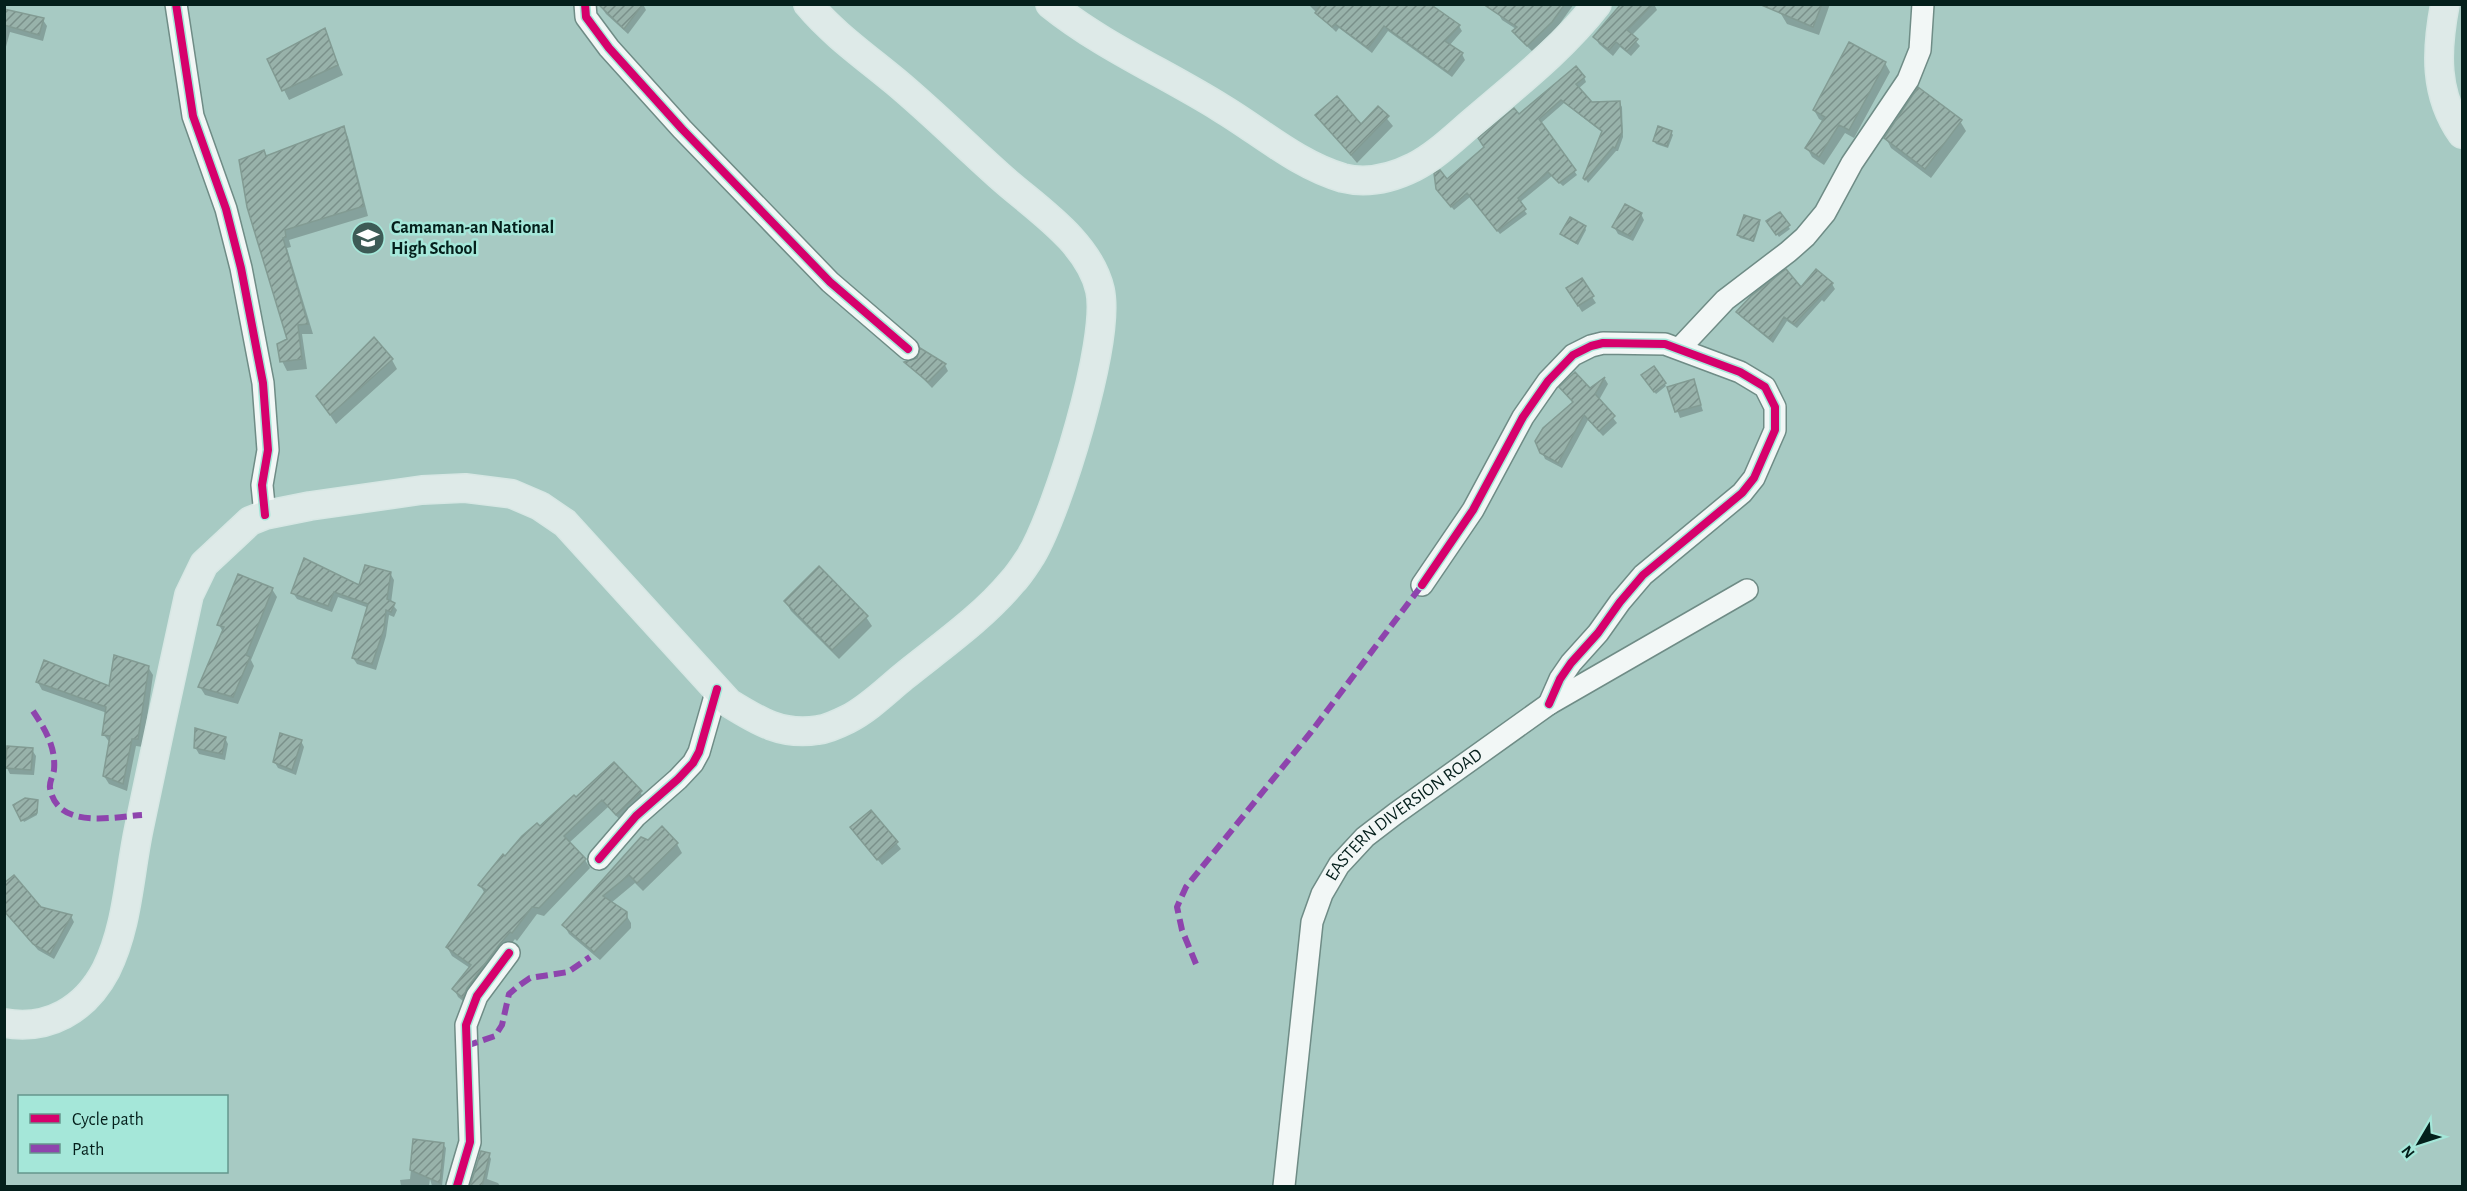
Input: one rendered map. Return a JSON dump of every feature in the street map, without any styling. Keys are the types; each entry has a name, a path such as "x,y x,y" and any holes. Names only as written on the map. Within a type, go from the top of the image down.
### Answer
{"main road":[{"path":"4,1023 16,1025 48,1023 66,1014 88,995 105,970 123,923 138,829 189,595 204,564 250,521 265,515 310,506 422,490 465,488 512,494 540,506 565,523 729,703 754,719 781,731 819,730 849,719 987,608 1012,582 1032,554 1055,500 1082,415 1098,348 1101,318 1100,290 1089,262 1064,232 897,83 841,37 808,4"},
{"path":"1050,4 1086,30 1221,108 1294,155 1344,178 1368,181 1392,176 1416,166 1438,150 1543,62 1597,4"},
{"path":"2445,4 2439,66 2443,93 2450,116 2463,134"}],"street":[{"path":"176,4 193,116 226,209 241,268 263,383 268,450 262,485 265,515"},
{"path":"585,4 586,17 609,48 643,83 682,129 830,282 908,348"},
{"path":"1680,348 1725,300 1788,252 1805,237 1825,213 1852,163 1908,80 1920,50 1923,4"},
{"path":"1422,585 1473,510 1523,417 1548,381 1573,355 1603,343 1665,344 1740,372 1766,387 1775,407 1775,430 1754,478 1742,493 1643,575 1560,679 1549,704"},
{"name":"EASTERN DIVERSION ROAD","path":"1284,1186 1312,922 1322,894 1339,865 1365,837 1468,760 1549,704 1747,590"},
{"path":"599,859 636,816 693,763 699,752 717,689"},
{"path":"457,1186 470,1142 466,1025 477,996 509,953"}],"building":[{"path":"598,4 643,4 624,29"},
{"path":"1322,4 1430,4 1460,25 1445,41 1463,53 1448,72 1384,26 1368,48 1335,24 1332,27 1315,13"},
{"path":"1483,4 1565,4 1552,22 1527,46 1512,31 1517,27"},
{"path":"1621,4 1653,4 1627,30 1638,39 1627,51 1616,42 1609,50 1593,37"},
{"path":"1759,4 1822,4 1813,27"},
{"path":"4,9 44,18 39,35 4,25"},
{"path":"325,28 338,65 282,91 267,59"},
{"path":"1849,42 1886,62 1849,130 1839,125 1819,157 1805,148 1825,117 1813,110"},
{"path":"1576,66 1585,77 1576,84 1592,102 1620,101 1622,132 1615,148 1613,147 1585,180 1583,178 1602,131 1561,100 1539,119 1576,170 1559,183 1548,172 1518,198 1526,209 1497,231 1467,193 1451,207 1436,189 1434,173 1440,170 1447,179 1484,147 1478,138 1514,108 1519,114"},
{"path":"1918,87 1962,120 1925,169 1884,138"},
{"path":"1337,96 1361,124 1378,106 1389,116 1351,155 1315,115"},
{"path":"344,126 364,206 285,230 286,237 283,238 308,324 298,325 302,359 280,362 277,344 287,339 247,207 239,160 264,150 266,156"},
{"path":"1658,126 1672,131 1667,146 1653,141"},
{"path":"1625,204 1642,213 1630,236 1612,227"},
{"path":"1780,212 1790,225 1776,235 1766,221"},
{"path":"1744,215 1760,220 1753,241 1737,235"},
{"path":"1570,217 1586,226 1576,243 1560,234"},
{"path":"1786,269 1801,287 1816,269 1833,283 1794,324 1784,317 1770,339 1736,312 1751,296"},
{"path":"1582,278 1594,296 1578,306 1566,288"},
{"path":"374,337 393,359 330,415 316,396"},
{"path":"920,348 946,364 928,382 904,362 917,358"},
{"path":"1654,366 1666,383 1654,392 1641,375"},
{"path":"1575,372 1590,388 1605,377 1595,394 1615,416 1599,431 1584,415 1558,463 1540,453 1535,441 1543,428 1573,402 1559,387"},
{"path":"1694,379 1701,405 1675,412 1667,387"},
{"path":"304,558 359,585 365,565 391,572 387,599 395,603 391,612 386,610 384,629 372,664 352,658 368,604 334,592 328,606 291,593"},
{"path":"819,566 868,616 832,650 784,601"},
{"path":"238,574 273,588 246,655 250,657 233,697 198,687 224,627 217,625"},
{"path":"114,655 149,666 138,739 132,739 123,784 103,776 110,736 102,735 106,707 36,682 44,660 109,686"},
{"path":"195,728 226,737 222,754 194,748"},
{"path":"280,733 302,740 292,770 273,762"},
{"path":"7,746 33,748 31,770 5,768"},
{"path":"614,762 642,791 616,815 602,800 564,836 586,859 539,908 532,907 512,933 510,932 499,945 467,988 463,998 452,989 471,965 446,947 486,890 478,885 503,854 505,856 522,836 537,823 540,826"},
{"path":"25,798 38,800 37,813 21,821 13,805"},
{"path":"871,810 898,842 877,860 850,827"},
{"path":"662,826 678,843 637,883 629,875 603,896 627,912 627,918 594,952 562,925 641,837 648,840"},
{"path":"14,875 41,907 72,915 50,954 33,944 4,911 4,883"},
{"path":"413,1139 444,1143 440,1183 410,1170"},
{"path":"481,1151 490,1153 482,1186 470,1186"}],"marked path":[{"path":"1196,964 1182,930 1177,907 1186,887 1311,732 1422,585"},
{"path":"33,711 51,746 54,770 50,788 55,801 63,810 75,816 88,818 142,815"},
{"path":"466,1046 495,1036 502,1025 509,994 517,987 530,978 568,972 590,957"}],"cycle path":[{"path":"176,4 193,116 226,209 241,268 263,383 268,450 262,485 265,515"},
{"path":"585,4 586,17 609,48 682,129 830,282 908,349"},
{"path":"1422,585 1473,510 1523,417 1548,381 1573,355 1603,343 1665,344 1740,372 1765,387 1775,407 1775,430 1754,478 1742,493 1643,575 1598,633 1571,663 1560,679 1549,704"},
{"path":"599,859 636,816 693,763 699,752 717,689"},
{"path":"457,1186 470,1142 466,1025 477,996 509,953"}],"place":[{"name":"Camaman-an National High School","path":"368,238"}]}
